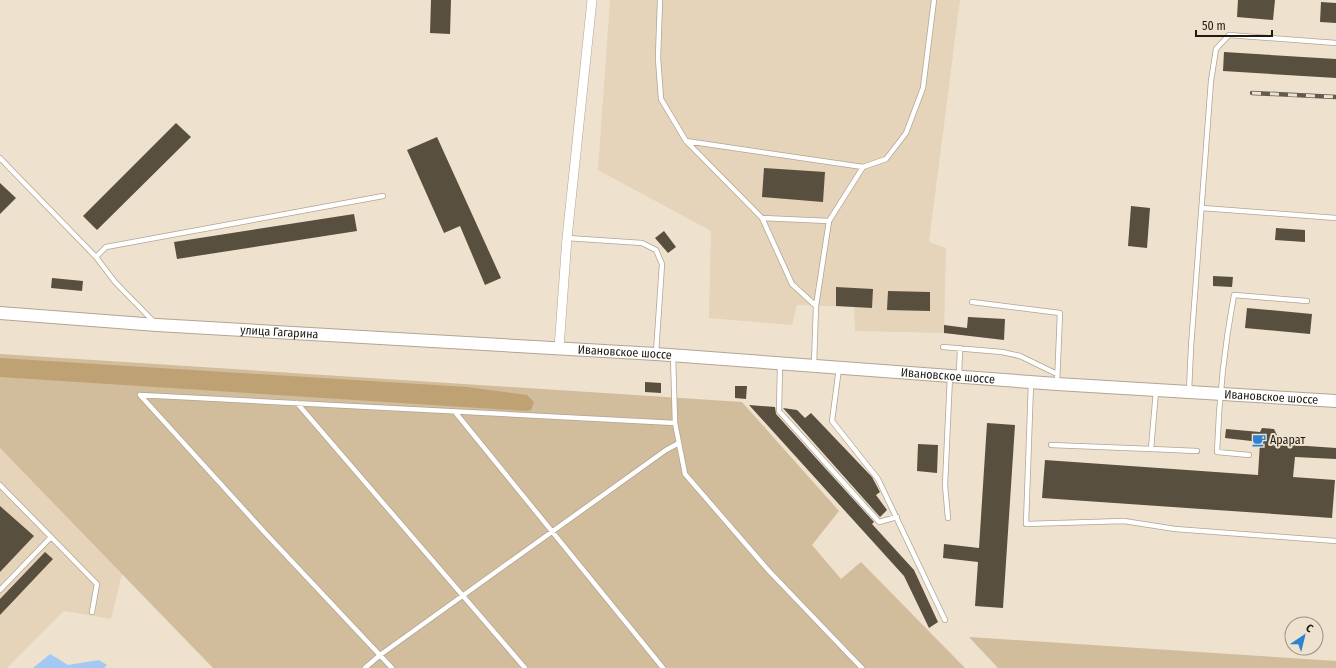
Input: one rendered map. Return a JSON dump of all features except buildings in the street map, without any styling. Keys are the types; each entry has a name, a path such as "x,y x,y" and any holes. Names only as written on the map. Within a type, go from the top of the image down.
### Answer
{"street":[{"path":"559,348 567,238 592,0"},
{"name":"улица Гагарина","path":"0,313 157,325 559,348"},
{"name":"Ивановское шоссе","path":"559,348 1031,381 1057,379 1157,389 1336,401"}],"lane":[{"path":"660,0 658,58 661,99 686,141 762,218 792,284 816,306"},
{"path":"686,141 863,167 886,159 906,133 923,88 934,0"},
{"path":"1189,391 1211,81 1216,49 1229,35 1336,43"},
{"path":"0,158 96,257 115,282 157,325"},
{"path":"814,365 816,306 829,221 863,167"},
{"path":"96,257 106,247 383,196"},
{"path":"1202,208 1336,218"},
{"path":"762,218 829,221"},
{"path":"567,238 642,243 656,250 662,264 656,354"},
{"path":"1249,455 1217,452 1219,393 1224,348 1234,295 1307,301"},
{"path":"943,347 1002,352 1020,356 1057,379 1060,313 972,302"},
{"path":"948,518 945,485 955,375 960,348"},
{"path":"672,355 675,423 685,474 769,571 862,668"},
{"path":"780,363 778,412 879,522 896,518"},
{"path":"839,367 832,421 878,479 945,620"},
{"path":"1031,381 1026,524 1124,521 1175,530 1336,541"},
{"path":"1152,449 1157,389"},
{"path":"392,668 268,536 140,395 675,423"},
{"path":"298,403 525,668"},
{"path":"455,412 663,668"},
{"path":"365,668 380,655 552,531 666,450 679,443"},
{"path":"1051,445 1197,452"},
{"path":"0,485 97,584 92,612"},
{"path":"0,590 51,537"}],"shaded area":[{"path":"610,0 960,0 929,242 946,248 944,333 855,331 854,307 797,305 792,325 709,318 711,231 598,170"},
{"path":"0,354 742,402 839,511 812,545 841,579 861,562 965,668 213,668 0,448"},
{"path":"0,358 467,387 527,395 534,402 531,410 526,411 0,377"},
{"path":"0,448 122,574 111,619 64,611 7,668 0,668"},
{"path":"969,637 1336,661 1336,668 998,668"}],"water":[{"path":"50,654 68,665 99,660 107,665 104,668 33,668"}],"railway":[{"path":"1252,93 1336,97"}],"place":[{"name":"Арарат","path":"1259,440"}]}
